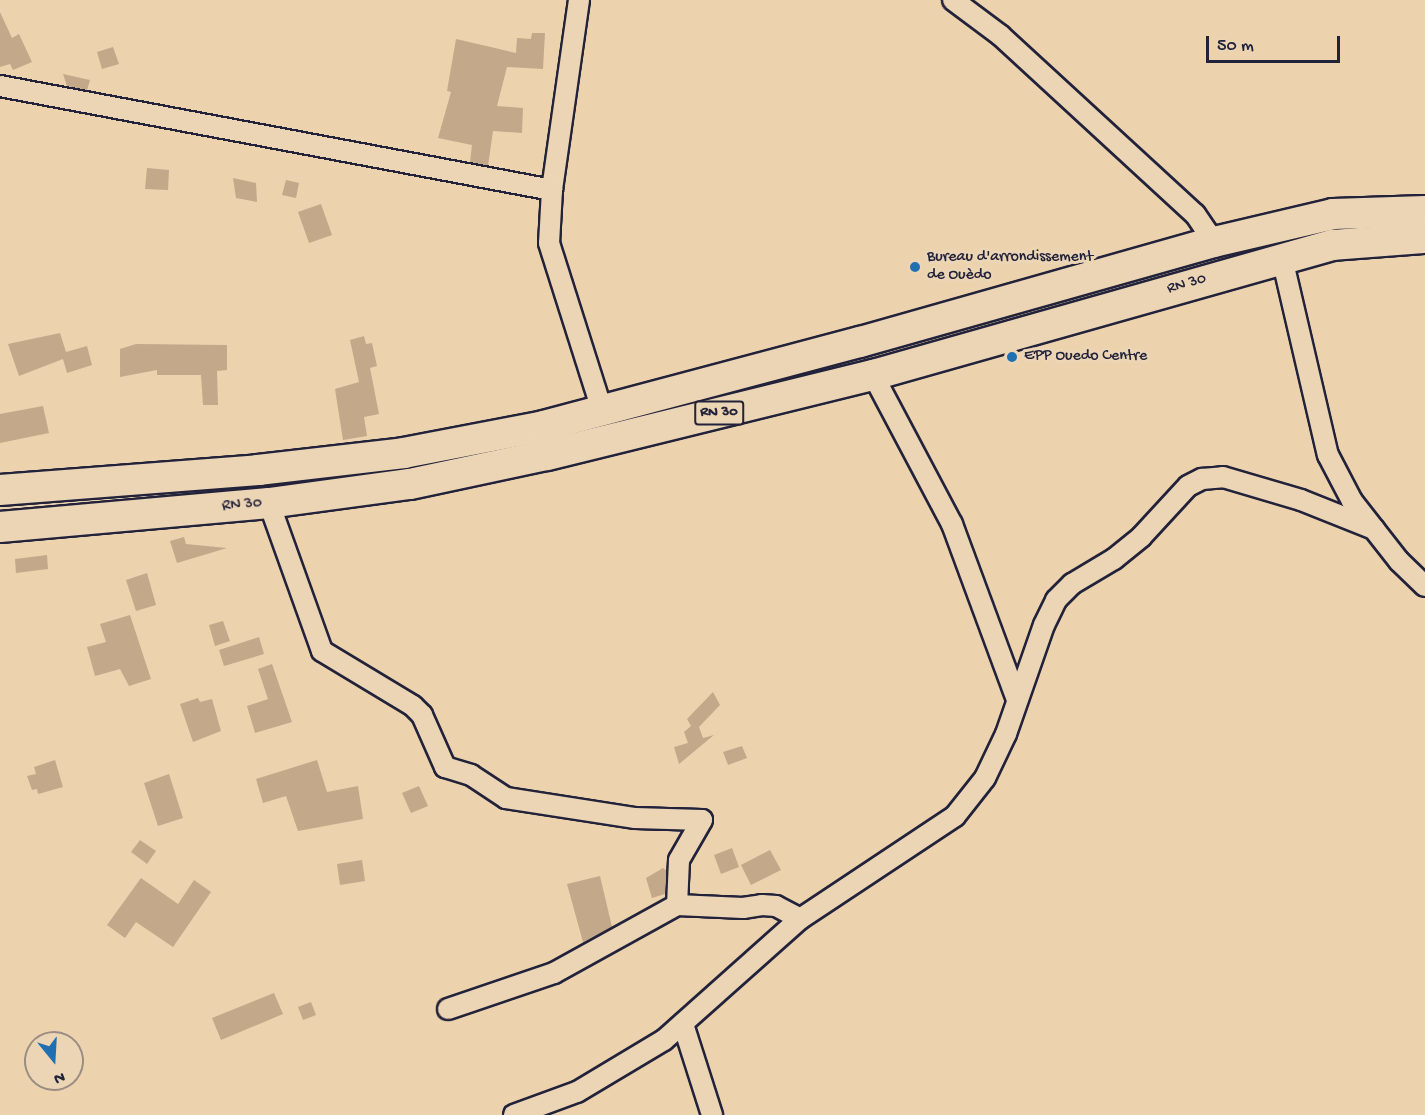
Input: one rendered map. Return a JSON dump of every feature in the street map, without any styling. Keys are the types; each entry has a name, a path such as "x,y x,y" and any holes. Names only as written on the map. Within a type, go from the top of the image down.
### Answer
{"main road":[{"name":"RN 30","path":"0,490 258,470 404,453 602,410 1214,242 1333,214 1425,211"},
{"name":"RN 30","path":"0,527 269,503 410,484 547,455 873,375 1333,245 1425,238"}],"street":[{"path":"579,0 552,190 549,243 602,410"},
{"path":"953,0 1000,35 1195,214 1214,242"},
{"path":"0,86 552,190"},
{"path":"1282,258 1322,437 1352,501 1425,586"},
{"path":"873,375 952,524 1016,698"},
{"path":"514,1115 577,1092 683,1024 800,919 955,816 985,778 1013,715 1016,698 1032,668 1044,625 1056,600 1072,584 1114,559 1141,537 1188,486 1202,479 1223,477 1301,500 1374,529"},
{"path":"269,503 322,651 413,706 422,715 445,767 471,775 506,798 635,818 702,820 679,860 677,905"},
{"path":"448,1009 554,973 677,905 743,908 762,904 776,906 800,919"},
{"path":"683,1024 712,1115"}],"building":[{"path":"0,12 12,38 19,34 32,62 13,70 10,64 0,67"},
{"path":"532,33 545,33 543,69 507,67 497,106 523,108 522,133 493,131 488,166 470,162 472,145 438,138 451,92 447,91 456,39 516,53 517,38 531,39"},
{"path":"113,47 119,64 102,69 97,52"},
{"path":"63,74 90,80 87,90 67,86"},
{"path":"147,168 169,170 168,190 145,189"},
{"path":"233,178 256,183 257,202 236,198"},
{"path":"286,180 299,183 296,198 282,195"},
{"path":"321,204 332,235 309,243 298,212"},
{"path":"60,333 66,352 87,346 92,365 67,373 63,359 19,376 8,344"},
{"path":"364,336 366,344 372,343 377,366 370,368 379,414 364,417 367,436 343,440 335,389 359,382 350,340"},
{"path":"136,344 227,345 227,370 217,371 218,405 203,405 201,375 157,375 157,370 120,377 120,349"},
{"path":"43,406 49,433 0,443 0,414"},
{"path":"184,537 186,544 227,548 177,563 170,541"},
{"path":"47,555 48,569 16,573 15,559"},
{"path":"147,573 156,605 136,611 126,580"},
{"path":"130,615 151,679 129,686 120,669 95,676 87,647 106,642 100,624"},
{"path":"223,621 230,641 215,646 209,625"},
{"path":"259,637 264,654 224,666 219,650"},
{"path":"272,664 292,722 255,733 247,706 268,699 258,669"},
{"path":"713,692 720,705 699,727 703,738 714,735 679,764 674,747 688,743 684,732 691,726 687,719"},
{"path":"198,698 200,702 212,699 221,731 193,742 180,704"},
{"path":"742,746 747,758 728,765 723,752"},
{"path":"55,760 63,787 38,794 37,789 32,790 27,776 36,774 34,767"},
{"path":"317,760 327,792 358,786 363,819 298,831 286,796 263,803 256,779"},
{"path":"169,774 183,818 158,826 144,783"},
{"path":"419,786 428,806 411,813 402,793"},
{"path":"140,840 156,851 147,864 131,852"},
{"path":"732,848 739,867 721,874 714,855"},
{"path":"770,850 781,870 751,885 741,865"},
{"path":"362,860 365,881 340,885 337,864"},
{"path":"663,868 667,871 665,894 652,898 646,878"},
{"path":"600,876 612,927 583,942 567,884"},
{"path":"141,878 178,904 194,880 211,892 173,947 136,922 125,938 107,925"},
{"path":"274,993 283,1014 221,1040 212,1018"},
{"path":"311,1002 316,1015 303,1020 298,1007"}],"place":[{"name":"Bureau d'arrondissement de Ouèdo","path":"915,267"},
{"name":"EPP Ouedo Centre","path":"1012,357"}]}
